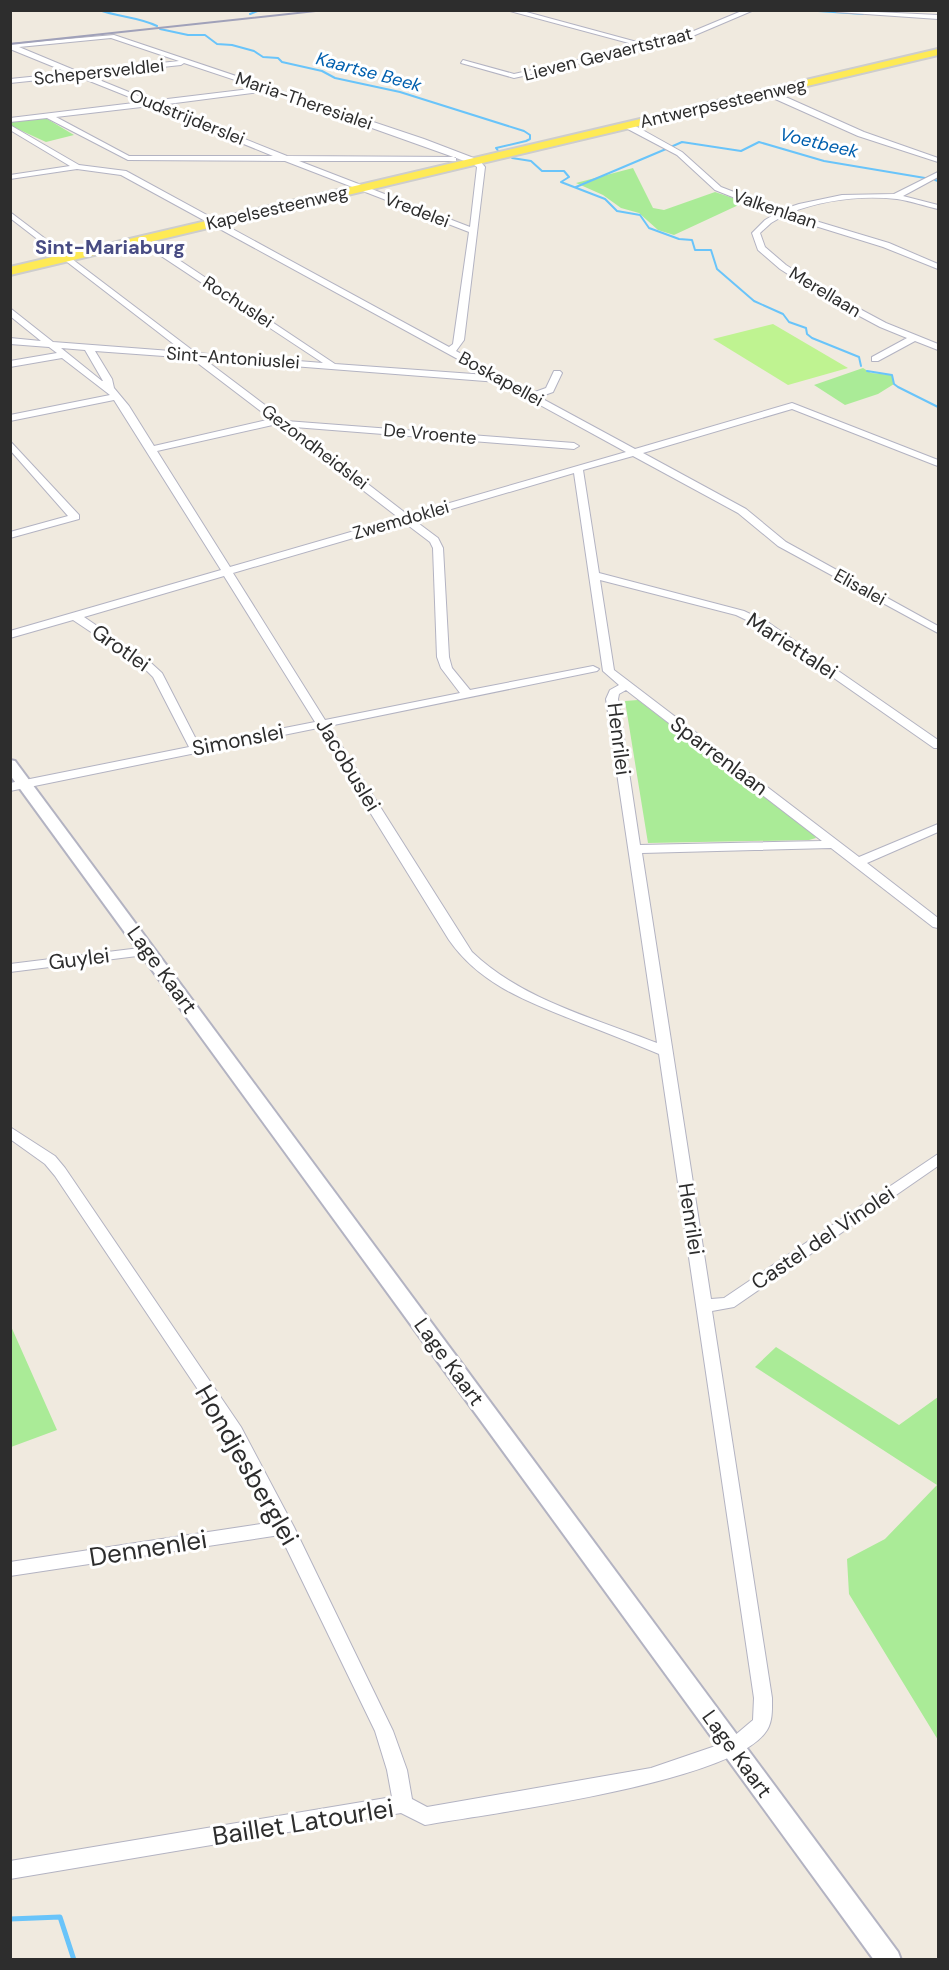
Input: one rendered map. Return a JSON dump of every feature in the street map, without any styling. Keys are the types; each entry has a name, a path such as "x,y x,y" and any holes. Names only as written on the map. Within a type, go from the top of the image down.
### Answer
{"main road":[{"name":"Antwerpsesteenweg","path":"508,154 939,52"},
{"name":"Kapelsesteenweg","path":"10,271 508,154"}],"street":[{"path":"509,10 651,47"},
{"name":"Lieven Gevaertstraat","path":"463,62 514,76 679,40 751,10"},
{"path":"837,10 939,17"},
{"name":"Maria-Theresialei","path":"11,46 112,36 421,141 476,162"},
{"name":"Oudstrijderslei","path":"11,46 362,188"},
{"name":"Schepersveldlei","path":"10,81 186,62"},
{"path":"10,120 269,90"},
{"path":"767,92 861,134 939,160"},
{"path":"10,113 21,118"},
{"path":"47,115 110,156"},
{"name":"Valkenlaan","path":"627,125 670,147 706,181 722,191 781,213 874,241 939,267"},
{"path":"10,128 77,167"},
{"path":"68,162 110,156 128,158 453,159"},
{"path":"10,177 77,167 123,173 128,158"},
{"path":"456,376 455,354 460,340 481,167 476,162"},
{"name":"Boskapellei","path":"123,173 742,511 782,544"},
{"path":"895,197 939,174"},
{"name":"Vredelei","path":"362,188 472,231"},
{"path":"781,213 819,202 847,198 895,197 939,207"},
{"name":"Merellaan","path":"781,213 763,224 756,233 761,248 783,267 825,294 884,325 939,347"},
{"name":"Gezondheidslei","path":"10,214 434,540 438,548 443,657 447,668 466,693"},
{"path":"10,229 25,225"},
{"name":"Rochuslei","path":"143,240 332,366"},
{"name":"Jacobuslei","path":"10,311 113,392"},
{"path":"875,359 914,338"},
{"name":"Sint-Antoniuslei","path":"10,341 502,379"},
{"name":"Jacobuslei","path":"90,347 90,351 113,392 153,449 456,940 470,958 495,979 527,996 665,1051"},
{"path":"10,364 64,355"},
{"path":"532,396 550,390 557,372"},
{"path":"10,418 113,392"},
{"name":"Zwemdoklei","path":"10,635 775,411 797,410 816,416 939,463"},
{"name":"De Vroente","path":"153,449 283,422 574,446"},
{"path":"10,444 75,517 10,535"},
{"path":"578,468 594,575"},
{"name":"Elisalei","path":"782,544 939,630"},
{"name":"Sparrenlaan","path":"594,575 608,666 615,677 939,924"},
{"name":"Mariettalei","path":"594,575 740,612 765,625 939,745"},
{"name":"Grotlei","path":"75,616 147,664 158,675 195,748"},
{"name":"Simonslei","path":"17,785 592,669"},
{"name":"Henrilei","path":"627,685 614,692 612,699 764,1709 758,1728 733,1748"},
{"name":"Lage Kaart","path":"10,764 17,785 148,951 889,1959"},
{"path":"858,862 939,828"},
{"path":"634,849 834,844"},
{"name":"Guylei","path":"10,968 148,951"},
{"name":"Hondjesberglei","path":"10,1132 50,1160 60,1172 235,1432 285,1527 384,1731 397,1770 403,1804"},
{"name":"Castel del Vinolei","path":"704,1306 728,1303 939,1159"},
{"name":"Dennenlei","path":"10,1569 285,1527"},
{"name":"Baillet Latourlei","path":"10,1870 403,1804 425,1816 651,1776 733,1748"}],"green space":[{"path":"44,117 74,135 46,142 11,126 11,121"},
{"path":"633,168 653,208 664,210 715,192 745,202 674,235 658,230 639,213 621,208 603,195 576,183"},
{"path":"773,324 848,368 788,385 713,339"},
{"path":"863,368 871,373 892,375 894,384 878,394 845,405 814,385"},
{"path":"638,700 816,838 648,843 625,701"},
{"path":"10,1324 57,1430 11,1447 10,1447"},
{"path":"776,1347 899,1425 938,1397 938,1740 849,1594 847,1559 885,1539 937,1485 755,1367"}],"waterway":[{"name":"Kaartse Beek","path":"99,10 157,26"},
{"path":"250,14 260,10"},
{"path":"803,10 863,14"},
{"name":"Kaartse Beek","path":"160,29 188,35 205,35 217,44 232,45 254,51 263,57 278,58 282,62 322,71 335,78 400,92 524,131 530,135 530,139 526,141 496,148 499,152"},
{"name":"Voetbeek","path":"673,146 682,142 741,151 759,142 824,161 925,178"},
{"name":"Voetbeek","path":"576,187 666,149"},
{"name":"Kaartse Beek","path":"512,158 531,161 542,171 564,171 569,177 561,182 605,199 617,211 640,215 649,228 679,239 692,240 695,250 711,250 717,269 754,301 783,314 789,322 806,328 807,334 812,338 859,357 861,366"},
{"name":"Kaartse Beek","path":"867,371 892,375 894,384 898,387 938,407"},
{"path":"10,1919 60,1917 74,1960"}],"railway":[{"path":"10,44 325,10"}],"district":[{"name":"Sint-Mariaburg","path":"110,247"}]}
